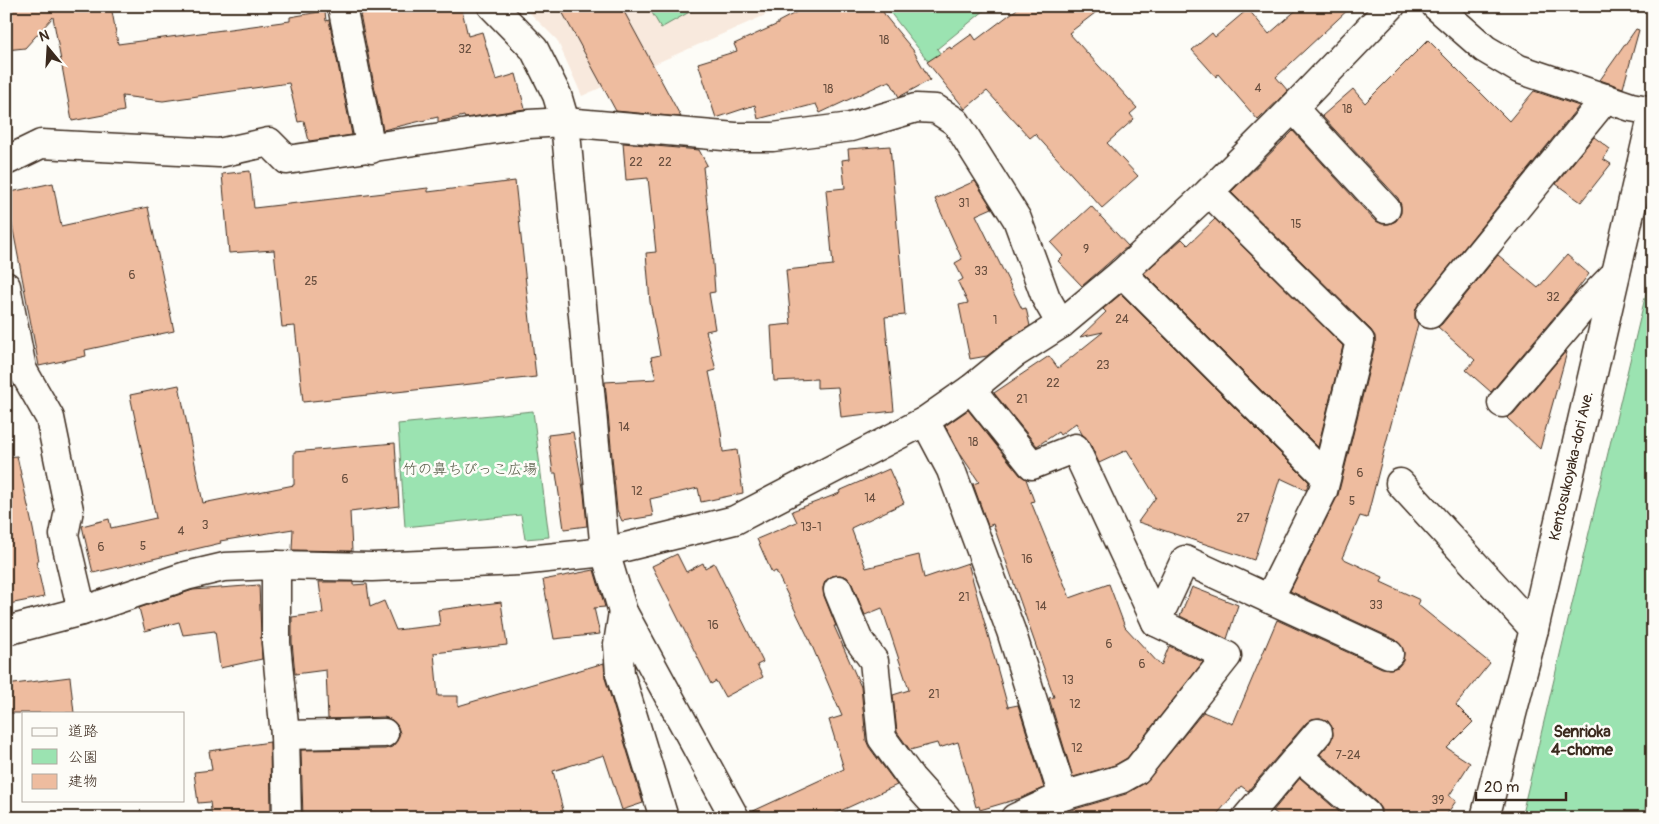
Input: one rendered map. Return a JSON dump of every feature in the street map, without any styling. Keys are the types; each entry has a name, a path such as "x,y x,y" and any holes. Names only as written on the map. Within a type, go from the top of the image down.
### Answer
{"street":[{"path":"342,6 371,148"},
{"path":"492,6 534,49 557,95 566,122 605,552 623,612 735,818"},
{"path":"6,631 82,610 186,576 224,567 276,565 372,567 519,561 605,552 736,520 925,421 1014,354 1061,324 1122,273 1209,192 1391,6"},
{"path":"1436,6 1485,49 1519,69 1631,107 1653,112"},
{"path":"1430,314 1606,98"},
{"path":"6,161 41,144 219,153 269,142 286,160 529,124 566,122 736,137 773,137 851,127 916,108 936,109 956,122 1017,220 1046,298 1061,324"},
{"path":"1293,108 1386,209"},
{"name":"Kentosukoyaka-dori Ave.","path":"1485,818 1534,629 1653,112"},
{"path":"1209,192 1360,341 1323,490 1269,599"},
{"path":"1122,273 1326,477"},
{"path":"1502,403 1585,305 1615,274"},
{"path":"6,286 22,369 50,418 69,510 64,535 82,610"},
{"path":"971,388 1032,465 1074,448 1156,622 1226,656 1137,770 1121,779 1063,796 1015,818"},
{"path":"925,421 951,470 1011,631 1063,796"},
{"path":"1400,483 1534,629"},
{"path":"1156,622 1185,560 1389,654"},
{"path":"276,565 276,643 285,734 287,818"},
{"path":"838,590 858,639 874,661 882,738 911,778 947,818"},
{"path":"623,612 618,644 620,674 664,818"},
{"path":"285,734 384,733"},
{"path":"1246,818 1318,733"},
{"path":"1298,756 1366,814"}],"shaded area":[{"path":"523,6 786,6 582,96 557,40"}],"green space":[{"path":"648,6 700,6 661,28"},
{"path":"885,6 990,6 937,49 944,58 933,67"},
{"path":"1653,264 1653,736 1644,818 1521,818"},
{"name":"竹の鼻ちびっこ広場","path":"533,411 549,537 525,539 521,515 405,527 398,424"}],"building":[{"path":"6,6 111,6 118,44 290,21 290,17 325,11 326,21 329,20 352,135 309,141 304,121 298,122 289,83 163,101 122,96 124,111 72,121 53,17 25,48 6,50"},
{"path":"371,6 461,6 468,36 482,32 496,80 516,74 525,109 465,118 464,116 438,122 438,117 383,130 360,14 373,11"},
{"path":"559,6 621,6 681,117 616,111"},
{"path":"808,6 880,6 886,17 913,50 930,80 899,97 890,81 820,113 816,104 758,119 755,105 716,118 698,63 737,51 734,44 778,24 778,22"},
{"path":"1021,6 1104,6 1069,33 1137,108 1130,114 1134,119 1107,143 1138,176 1102,208 1035,134 1030,138 987,91 965,109 927,62 950,47 951,49 972,34 976,40"},
{"path":"1301,6 1352,6 1276,77 1288,91 1258,120 1218,74 1216,77 1192,50 1212,33 1215,37 1248,9 1269,34"},
{"path":"1636,29 1639,30 1623,88 1600,80"},
{"path":"1428,40 1509,121 1534,91 1579,106 1418,305 1415,319 1418,324 1367,518 1360,516 1342,558 1383,577 1381,582 1420,600 1418,605 1490,663 1456,705 1473,722 1447,748 1470,763 1449,796 1456,801 1444,818 1381,818 1381,809 1376,802 1320,754 1330,743 1333,735 1332,727 1328,721 1320,718 1312,719 1306,723 1248,791 1241,786 1214,818 1057,818 1068,811 1126,794 1145,783 1203,712 1233,724 1277,620 1382,668 1391,669 1398,667 1403,661 1404,652 1396,640 1290,591 1338,495 1375,345 1375,336 1231,192 1293,131 1374,220 1382,224 1396,221 1401,213 1401,205 1398,198 1322,116 1353,89 1365,103"},
{"path":"1594,137 1610,149 1603,159 1611,164 1581,202 1556,184"},
{"path":"623,143 699,150 707,165 703,167 715,292 709,293 715,329 706,331 716,370 709,372 721,431 723,452 737,450 743,493 701,502 698,488 650,499 653,516 622,521 617,510 605,382 656,379 651,357 660,355 650,302 646,253 656,252 648,178 626,180"},
{"path":"890,146 905,315 885,317 894,411 841,417 838,387 817,388 817,379 774,381 771,326 791,324 786,270 833,265 826,190 845,188 842,160 849,159 848,149"},
{"path":"250,171 254,208 428,188 428,192 515,181 536,377 303,402 295,326 282,327 274,250 229,253 222,174"},
{"path":"975,181 992,208 976,215 1022,309 1026,308 1030,326 987,356 970,359 959,305 968,303 958,282 963,279 955,263 962,259 935,199"},
{"path":"53,183 61,226 148,207 174,331 85,350 86,356 39,366 6,193"},
{"path":"1091,206 1128,246 1082,286 1058,261 1063,256 1051,243"},
{"path":"1215,219 1343,346 1318,447 1144,273 1182,239 1188,245"},
{"path":"1498,255 1538,288 1567,255 1589,274 1491,392 1466,370 1475,360 1438,327"},
{"path":"1121,294 1309,482 1306,490 1280,478 1254,560 1138,522 1156,497 1127,450 1099,463 1089,441 1082,434 1076,423 1060,435 1058,432 1037,446 994,393 1049,356 1058,368 1103,332 1080,337 1106,312 1103,309"},
{"path":"1566,351 1540,449 1507,418 1514,413"},
{"path":"179,385 203,503 294,485 294,452 395,443 399,506 350,512 352,551 292,550 293,529 220,541 221,543 93,573 82,526 109,519 111,528 156,518 130,395"},
{"path":"968,410 1020,475 1026,479 1034,501 1031,502 1070,598 1109,584 1125,627 1161,666 1169,646 1203,662 1127,758 1115,765 1073,777 1049,698 1054,697 993,524 988,526 973,484 979,482 959,452 945,426"},
{"path":"573,432 584,494 587,526 564,529 556,473 553,473 548,435"},
{"path":"17,456 33,529 39,561 36,561 44,597 9,604 6,590 6,457"},
{"path":"889,469 904,503 851,528 866,568 919,555 924,578 968,563 1008,707 1018,705 1044,788 1021,798 980,810 979,806 976,807 958,742 939,748 937,743 910,750 897,732 893,695 909,690 882,608 865,615 852,584 847,577 840,575 832,576 825,581 823,588 824,596 836,626 834,626 861,687 866,740 869,747 897,785 825,818 751,818 749,813 844,769 829,720 842,716 809,639 776,571 772,573 757,539 797,522 792,511 840,493 839,491"},
{"path":"677,554 686,572 703,563 705,568 714,563 763,662 757,665 763,677 725,697 716,681 711,684 652,566"},
{"path":"594,570 605,607 594,608 600,634 554,639 543,580"},
{"path":"319,582 353,582 353,585 367,584 370,607 384,601 396,630 440,625 438,610 501,602 507,645 434,653 438,696 458,696 458,706 604,663 605,678 643,803 622,810 604,755 553,771 565,818 303,818 301,750 385,749 392,747 400,733 397,725 392,720 384,717 328,719 326,670 295,674 292,617 323,613"},
{"path":"259,585 262,659 220,668 215,631 183,635 179,622 145,631 139,608 193,590"},
{"path":"1192,587 1238,605 1227,639 1180,616"},
{"path":"70,677 74,712 6,713 6,685"},
{"path":"270,742 271,818 212,818 210,802 198,803 194,772 212,770 209,751"},
{"path":"1300,778 1346,818 1282,818 1273,811"}],"district":[{"name":"Senrioka 4-chome","path":"1582,740"}]}
